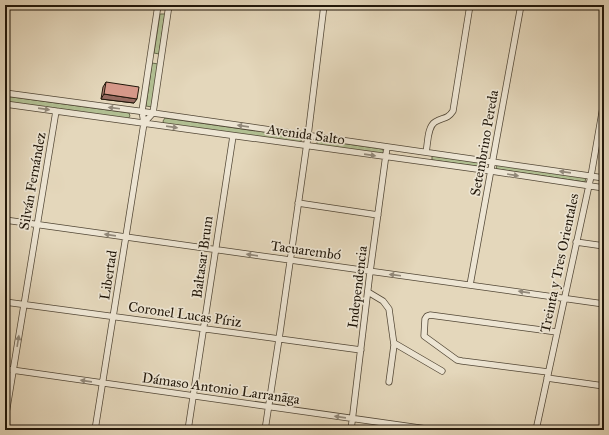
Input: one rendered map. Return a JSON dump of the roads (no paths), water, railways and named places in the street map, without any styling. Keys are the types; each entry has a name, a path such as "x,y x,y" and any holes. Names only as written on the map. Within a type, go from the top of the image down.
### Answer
{"street":[{"name":"Libertad","path":"95,430 144,123 142,111 158,5"},
{"path":"144,123 153,113 169,5"},
{"path":"265,430 308,136 324,5"},
{"path":"422,162 431,127 434,122 446,118 453,111 470,5"},
{"name":"Setembrino Pereda","path":"470,285 521,5"},
{"name":"Avenida Salto","path":"5,94 142,111 604,178"},
{"name":"Treinta y Tres Orientales","path":"536,430 591,176 604,101"},
{"name":"Avenida Salto","path":"5,104 604,188"},
{"name":"Silván Fernández","path":"5,420 56,111"},
{"name":"Baltasar Brum","path":"188,430 233,136"},
{"name":"Independencia","path":"351,430 387,147"},
{"path":"298,204 378,214"},
{"name":"Tacuarembó","path":"5,220 604,304"},
{"path":"576,242 604,246"},
{"path":"368,292 383,301 389,309 394,343 389,382"},
{"name":"Coronel Lucas Píriz","path":"5,302 361,350"},
{"path":"557,332 430,315 424,319 424,336 457,360 604,386"},
{"path":"394,343 442,371"},
{"name":"Dámaso Antonio Larranãga","path":"5,369 434,430"}]}
